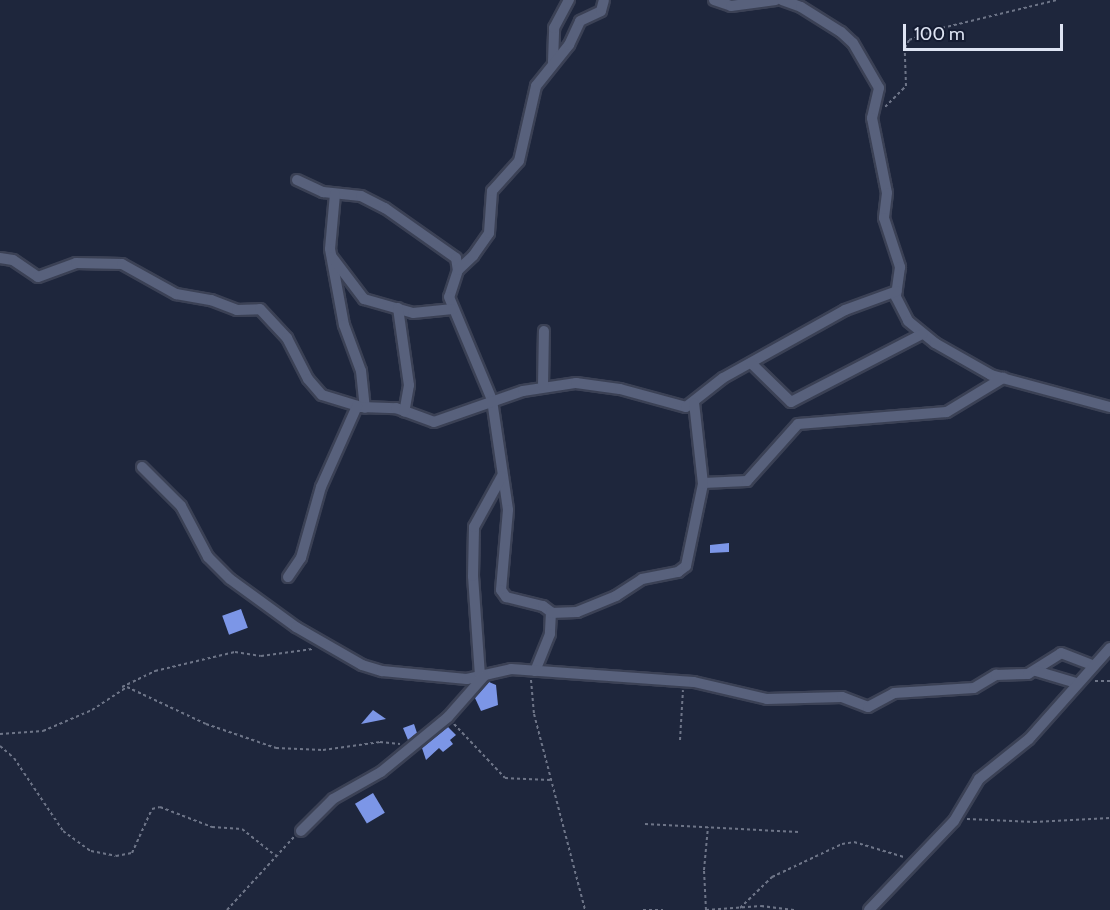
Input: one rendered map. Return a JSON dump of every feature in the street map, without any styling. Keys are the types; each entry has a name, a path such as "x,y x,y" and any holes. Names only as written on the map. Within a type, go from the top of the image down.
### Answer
{"street":[{"path":"553,62 554,28 569,0"},
{"path":"533,671 550,634 551,614 543,606 506,597 501,590 508,510 492,400 449,297 458,270 485,242 492,191 519,161 530,100 553,62 569,45 580,21 601,11 604,0"},
{"path":"714,0 731,6 776,0"},
{"path":"782,0 817,16 853,43 879,88 872,118 886,193 884,218 900,267 897,291 900,307 922,334 1003,378 1110,407"},
{"path":"297,180 335,194 355,194 386,208 452,254 458,270"},
{"path":"288,577 301,558 321,487 361,407 361,371 344,325 330,254 335,194"},
{"path":"330,254 357,295 413,313 453,309"},
{"path":"0,258 13,260 39,277 76,263 122,264 176,294 212,300 237,310 260,309 287,338 314,388 322,395 361,407 387,407 434,422 445,421 492,400 543,386 576,383 620,389 679,406 694,403 723,378 845,310 897,291"},
{"path":"398,308 409,385 404,412"},
{"path":"543,386 544,331"},
{"path":"751,363 790,402 922,334"},
{"path":"703,483 747,481 798,424 947,412 1003,378"},
{"path":"551,614 577,612 616,596 642,579 684,569 703,483 694,403"},
{"path":"142,467 181,506 208,557 230,579 296,627 362,665 382,671 467,679 511,669 684,681 744,691 767,699 842,697 868,707 894,693 974,688 996,675 1036,671 1076,683"},
{"path":"301,831 333,799 373,778 448,717 482,676 472,576 474,527 502,476"},
{"path":"869,910 954,821 979,779 1029,739 1092,665 1110,648"},
{"path":"1036,671 1061,653 1092,665"}],"path":[{"path":"872,118 906,86 905,48 909,40 1057,0"},
{"path":"0,734 43,731 92,710 121,688 155,671 235,652 261,656 337,649"},
{"path":"533,671 534,714 585,910"},
{"path":"680,740 684,681"},
{"path":"121,688 133,688 206,724 276,748 324,750 380,742 411,747"},
{"path":"448,717 505,778 551,781"},
{"path":"0,746 14,758 63,831 91,852 116,856 132,853 152,809 160,807 212,827 242,829 276,856"},
{"path":"954,821 981,817 1034,822 1110,818"},
{"path":"645,824 799,832"},
{"path":"708,827 704,870 706,910 740,908 796,910"},
{"path":"227,910 301,831"},
{"path":"740,908 772,877 842,844 854,842 904,857 922,856"},
{"path":"643,910 663,910"}],"building":[{"path":"729,543 729,552 710,553 710,545"},
{"path":"241,609 248,628 229,635 222,616"},
{"path":"489,682 496,685 498,705 481,711 475,698"},
{"path":"373,710 386,719 361,724"},
{"path":"414,724 417,733 408,740 403,728"},
{"path":"448,727 456,735 450,740 453,744 443,752 439,748 426,760 422,748"},
{"path":"373,793 385,813 367,824 355,804"}]}
